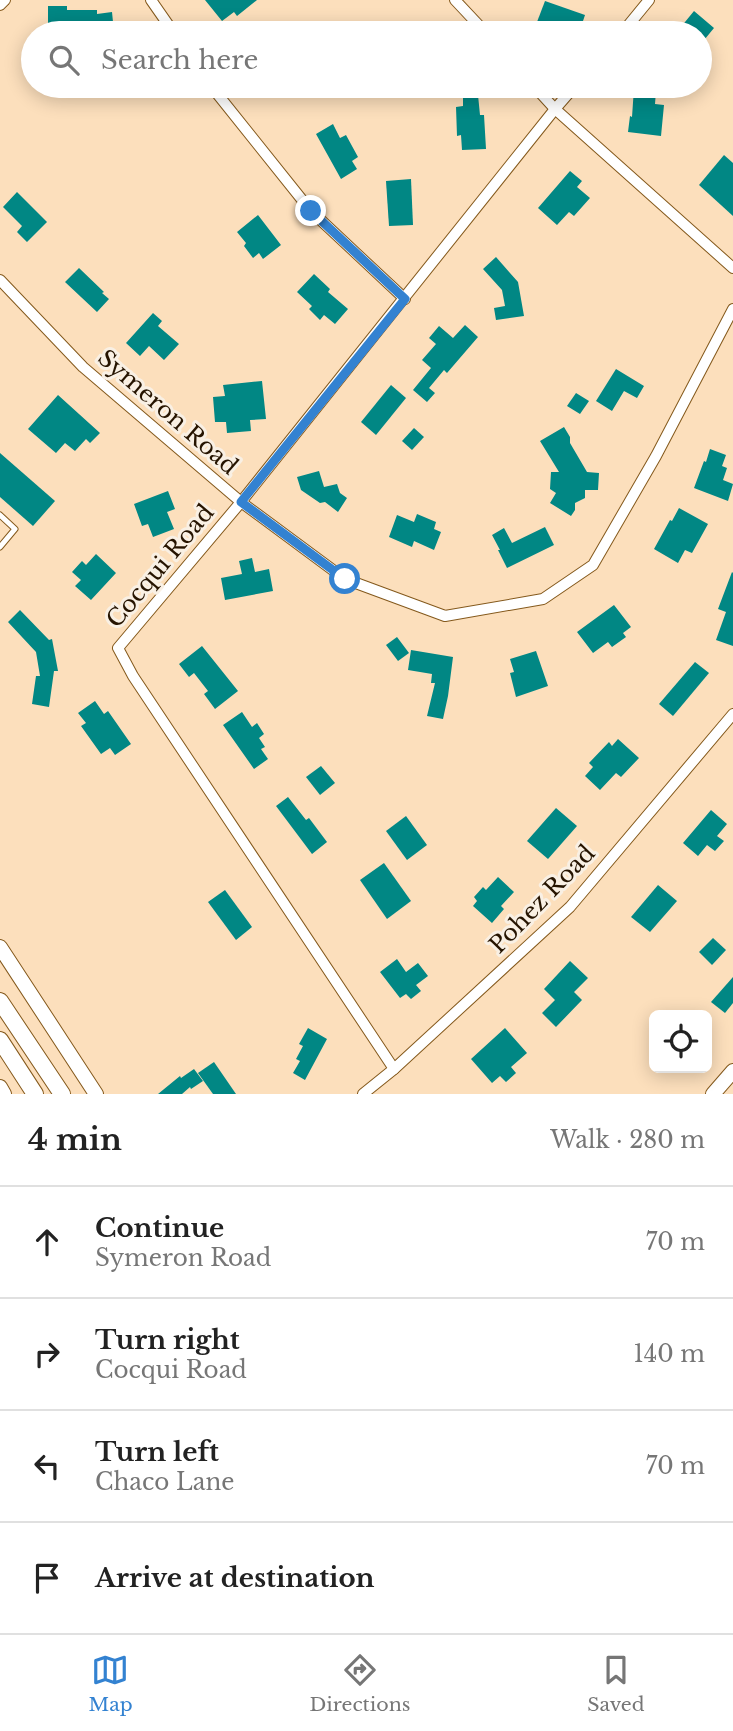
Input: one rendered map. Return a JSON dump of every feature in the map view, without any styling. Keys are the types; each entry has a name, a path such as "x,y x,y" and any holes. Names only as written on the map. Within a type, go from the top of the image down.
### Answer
{"main road":[{"path":"0,1001 62,1094"},
{"path":"0,1040 35,1094"}],"street":[{"path":"0,5 5,0"},
{"path":"151,0 166,21"},
{"path":"456,0 475,21"},
{"path":"632,21 649,0"},
{"path":"221,98 311,211 405,299"},
{"path":"545,98 733,268"},
{"name":"Cocqui Road","path":"394,1069 133,676 118,648 241,502 565,98"},
{"name":"Symeron Road","path":"0,280 83,367 241,502 345,579 445,616 543,598 593,565 656,456 733,309"},
{"name":"Pohez Road","path":"363,1094 394,1069 570,907 733,714"},
{"path":"0,947 96,1094"},
{"path":"713,1094 733,1071"},
{"path":"0,1087 4,1094"}],"lane":[{"path":"0,515 15,529 0,547"}],"building":[{"path":"205,0 257,0 237,16 234,12 222,21"},
{"path":"545,1 585,15 583,21 537,21"},
{"path":"48,6 67,6 67,10 97,10 97,14 112,12 113,21 48,21"},
{"path":"694,11 706,21 686,21"},
{"path":"463,98 478,98 480,115 484,115 486,149 462,150 461,135 457,136 456,107 463,106"},
{"path":"633,98 655,98 655,104 664,105 661,136 628,132 630,116 632,117"},
{"path":"333,124 340,138 346,135 358,157 352,161 357,169 341,179 316,134"},
{"path":"724,155 733,163 733,216 699,185"},
{"path":"570,171 582,181 577,187 590,198 574,216 569,212 557,225 538,208"},
{"path":"411,179 413,225 389,226 386,181"},
{"path":"17,192 47,222 27,242 17,232 22,226 3,207"},
{"path":"258,215 281,245 263,259 259,253 253,258 237,232"},
{"path":"496,257 518,282 524,316 496,320 494,308 505,306 502,290 483,269"},
{"path":"79,268 109,299 97,312 65,282"},
{"path":"314,274 330,289 328,292 348,309 335,324 324,315 320,320 309,309 312,306 297,292"},
{"path":"153,313 162,321 158,326 179,344 164,360 149,346 140,356 126,343"},
{"path":"465,325 478,337 447,373 444,370 429,388 435,393 427,402 413,390 431,368 422,360 436,344 429,338 439,326 453,338"},
{"path":"616,369 644,386 637,398 624,391 612,411 596,401"},
{"path":"262,381 266,419 250,420 251,431 227,433 226,422 215,422 213,397 225,396 223,385"},
{"path":"391,385 406,398 376,435 361,422"},
{"path":"576,393 589,401 580,414 567,406"},
{"path":"58,395 100,433 90,443 86,439 75,451 65,443 56,453 28,429"},
{"path":"564,427 587,472 599,473 598,490 585,490 585,498 575,503 571,516 550,503 556,493 550,489 551,472 559,472 540,441"},
{"path":"414,428 424,437 412,450 402,441"},
{"path":"710,449 726,455 722,466 727,468 723,480 733,484 728,501 694,488"},
{"path":"0,453 55,501 33,526 0,497"},
{"path":"319,471 324,487 337,484 340,493 347,498 338,512 301,490 297,477"},
{"path":"168,491 175,509 167,512 174,529 153,537 148,524 142,526 134,504"},
{"path":"679,508 708,524 692,553 685,550 678,563 654,549"},
{"path":"417,514 436,522 434,529 441,532 434,550 414,541 412,547 389,537 397,515 414,522"},
{"path":"545,527 554,545 507,568 492,535 504,528 512,543"},
{"path":"96,554 116,573 91,600 75,586 81,580 72,572 82,561 86,565"},
{"path":"252,558 255,572 269,569 273,591 225,600 221,578 242,574 239,561"},
{"path":"732,572 733,646 716,640 726,612 718,609"},
{"path":"614,605 631,627 623,633 626,637 612,647 608,642 593,653 577,632"},
{"path":"20,610 49,640 52,639 58,671 54,671 49,707 32,704 36,676 40,676 36,652 8,622"},
{"path":"397,637 409,653 398,661 386,645"},
{"path":"202,646 238,691 215,709 204,694 208,691 194,673 189,677 179,664"},
{"path":"411,650 453,657 443,719 427,716 435,683 431,683 432,674 408,670"},
{"path":"536,651 548,686 516,697 510,673 514,672 510,659"},
{"path":"695,662 709,673 673,716 659,704"},
{"path":"95,701 104,714 108,711 131,744 115,755 110,748 101,754 81,726 86,723 78,713"},
{"path":"242,712 252,727 257,723 264,734 259,738 265,747 261,749 268,759 254,769 223,725"},
{"path":"618,739 639,758 621,777 616,773 600,790 585,776 593,767 589,763 609,742 612,746"},
{"path":"321,766 335,783 320,795 306,777"},
{"path":"288,797 306,820 309,818 327,842 312,854 276,806"},
{"path":"556,808 577,826 548,859 527,841"},
{"path":"711,810 727,824 717,836 724,841 715,851 707,845 698,856 683,843"},
{"path":"406,816 427,845 407,860 386,831"},
{"path":"384,863 411,901 387,919 360,880"},
{"path":"498,877 514,892 501,906 504,909 492,923 473,906 477,901 474,897 483,887 486,890"},
{"path":"658,885 677,901 650,932 631,917"},
{"path":"225,890 252,927 236,940 208,902"},
{"path":"713,938 726,950 712,965 699,952"},
{"path":"397,959 406,972 418,963 428,976 416,985 421,991 411,999 406,994 400,998 380,972"},
{"path":"570,961 588,978 574,992 582,1000 556,1027 542,1013 555,1000 544,989"},
{"path":"733,977 733,1003 725,1013 711,1002"},
{"path":"308,1028 327,1039 305,1080 293,1073 300,1061 296,1059 303,1046 299,1044"},
{"path":"505,1028 527,1053 511,1067 516,1073 506,1082 500,1076 492,1083 471,1059"},
{"path":"214,1062 236,1094 213,1094 198,1073"},
{"path":"194,1069 203,1081 182,1094 158,1094 180,1076 181,1078"}],"route":[{"path":"311,211 405,299 241,502 345,579"}]}
